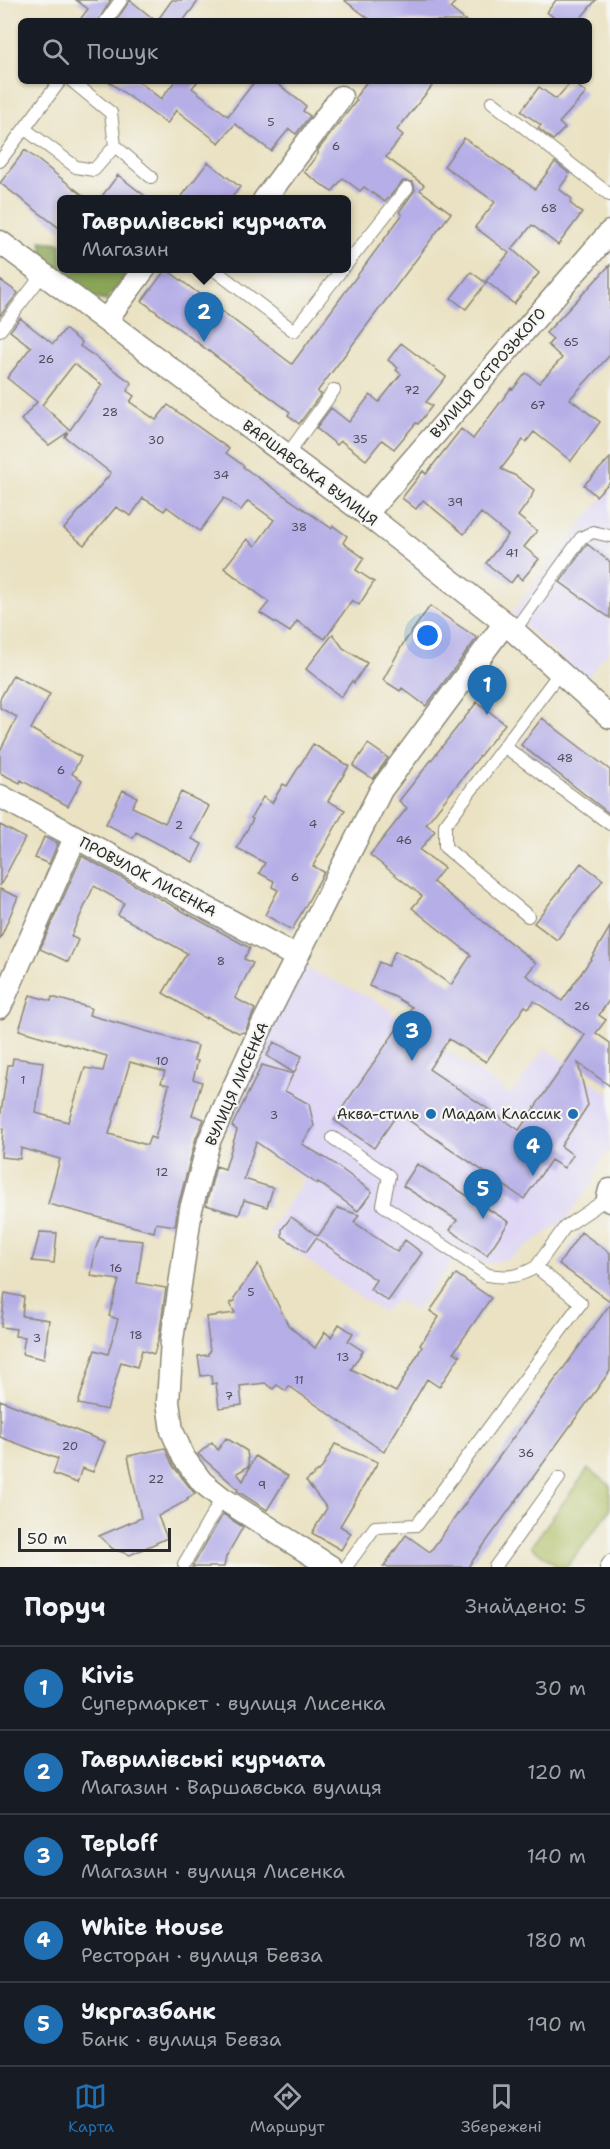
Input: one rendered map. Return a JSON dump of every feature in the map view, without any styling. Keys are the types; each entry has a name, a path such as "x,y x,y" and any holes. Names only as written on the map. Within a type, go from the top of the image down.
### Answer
{"street":[{"path":"268,195 341,97"},
{"name":"ВУЛИЦЯ ОСТРОЗЬКОГО","path":"366,514 610,232"},
{"name":"ВАРШАВСЬКА ВУЛИЦЯ","path":"0,242 366,514 509,627 610,717"},
{"path":"106,320 141,273"},
{"name":"ВУЛИЦЯ ЛИСЕНКА","path":"331,1567 222,1498 202,1482 184,1458 172,1431 168,1402 173,1329 191,1209 209,1141 297,957 381,790 509,627"},
{"name":"ПРОВУЛОК ЛИСЕНКА","path":"0,796 297,957"},
{"path":"0,1007 75,838"}],"lane":[{"path":"108,18 122,0"},
{"path":"0,161 58,84"},
{"path":"76,84 111,113 115,146 151,177"},
{"path":"492,102 610,195"},
{"path":"25,129 76,167 94,170 115,146"},
{"path":"351,259 407,188"},
{"path":"219,273 294,331 340,273"},
{"path":"0,330 43,274"},
{"path":"287,455 334,390"},
{"path":"509,627 581,538 592,532 610,536"},
{"path":"528,916 445,847 445,825 560,672"},
{"path":"505,747 610,824"},
{"path":"333,1138 389,1176 383,1205 488,1275 506,1278 523,1274 536,1267 565,1227 609,1196"},
{"path":"346,1567 375,1527 417,1525 581,1303 536,1267"},
{"path":"495,1567 559,1478"},
{"path":"183,1564 222,1498"},
{"path":"606,1567 610,1561"}],"shaded area":[{"path":"610,488 610,649 586,680 511,614"},
{"path":"299,965 375,1000 511,1095 545,1048 610,1095 610,1150 598,1166 594,1181 566,1219 508,1259 484,1264 461,1251 415,1311 397,1300 382,1312 268,1233 304,1180 222,1125"}],"green space":[{"path":"41,241 57,243 57,273 45,264"},
{"path":"57,273 128,273 106,301 92,298"},
{"path":"588,1469 610,1485 610,1510 567,1567 558,1567 531,1546"}],"building":[{"path":"76,0 111,0 100,18 81,18 88,9"},
{"path":"130,0 152,18 118,18"},
{"path":"172,0 199,0 185,18 159,18"},
{"path":"344,0 457,0 450,8 462,18 368,18"},
{"path":"556,0 596,0 581,18 554,18 547,12"},
{"path":"112,84 142,84 161,99 173,84 195,84 192,88 228,116 253,84 278,84 306,106 303,111 310,116 296,134 289,129 271,151 235,124 219,143 176,110 167,124"},
{"path":"365,84 434,84 397,130 403,135 386,157 424,185 420,190 451,213 317,392 321,394 299,424 288,415 290,412 142,301 163,273 171,273 292,364 402,215 399,212 415,190 413,182 403,181 385,202 364,187 360,191 343,178 332,192 304,172 357,100 355,98"},
{"path":"569,84 576,84 586,93 559,123 565,128 553,140 538,128 541,125 521,111 539,87 556,99"},
{"path":"464,138 535,189 555,162 570,174 559,189 572,199 570,203 582,213 558,245 532,225 512,249 539,273 514,304 486,281 509,253 475,227 495,202 444,166"},
{"path":"25,150 83,195 57,195 57,226 0,183"},
{"path":"208,162 240,187 234,195 183,195"},
{"path":"118,175 144,195 103,195"},
{"path":"610,265 610,355 570,399 600,422 571,461 534,432 526,442 523,440 501,469 516,476 534,490 518,516 537,531 524,547 539,559 522,580 517,575 511,583 486,563 508,535 481,513 464,534 423,500 416,509 402,498 423,471 426,474 461,429 473,439 511,388 513,389 526,373 539,383 562,358 548,345 553,339 546,333"},
{"path":"471,272 486,283 466,309 451,298"},
{"path":"0,280 18,293 0,316"},
{"path":"20,318 53,344 65,329 82,343 80,346 132,383 127,391 134,396 130,402 156,420 168,405 229,449 226,453 243,467 331,528 333,526 347,536 343,543 364,558 356,570 374,582 359,605 352,600 325,639 297,621 290,632 260,613 269,602 224,568 247,539 255,546 274,520 248,501 241,510 224,498 200,531 167,507 164,511 143,498 131,516 116,507 84,545 64,529 111,473 65,437 68,432 49,445 21,420 37,402 7,378 31,347 10,331","holes":["74,364 102,385 70,430 42,405"]},
{"path":"401,343 446,377 426,402 432,406 394,449 382,440 366,460 341,441 337,445 316,428 331,408 349,422 370,395 379,402 401,374 396,370 398,368 388,360"},
{"path":"610,458 610,482 596,496 584,485"},
{"path":"587,544 610,562 610,618 560,582"},
{"path":"430,606 477,638 426,706 402,688 400,691 383,680 403,644"},
{"path":"333,634 343,648 367,663 354,683 352,681 341,697 306,669"},
{"path":"13,675 50,694 31,729 81,757 72,774 82,780 68,806 21,780 20,783 0,773 0,751 17,717 0,708 0,699"},
{"path":"477,702 505,724 426,824 435,831 420,850 444,868 433,882 536,963 526,975 562,1001 610,927 610,999 599,1015 606,1020 596,1033 610,1043 610,1086 578,1063 588,1105 561,1146 573,1155 564,1168 551,1160 524,1199 398,1113 374,1148 334,1120 412,1007 369,986 379,962 388,966 395,951 417,961 451,985 471,955 412,908 422,896 370,855 407,808 399,801","holes":["534,1001 585,1035 519,1130 429,1069 449,1039 486,1062 525,1006 529,1008"]},
{"path":"542,718 610,770 610,814 521,745"},
{"path":"313,744 349,766 328,801 345,810 313,866 324,872 292,930 265,915 278,890 272,887 274,881 259,873 265,863 237,848 263,797 272,803 283,784 287,786"},
{"path":"368,744 388,758 373,779 353,766"},
{"path":"123,790 137,797 132,807 165,823 181,792 209,806 192,839 202,844 193,862 136,832 133,838 106,824"},
{"path":"0,825 25,838 0,886"},
{"path":"44,837 58,843 49,864 35,858"},
{"path":"82,856 250,948 244,959 253,963 235,998 255,1009 245,1032 239,1033 206,1017 206,1019 163,993 187,953 118,915 124,903 94,886 71,936 78,940 68,962 40,949"},
{"path":"581,863 603,880 557,940 534,923"},
{"path":"0,889 18,897 0,939"},
{"path":"30,995 51,1001 52,997 91,1008 89,1015 198,1046 194,1060 198,1061 193,1079 202,1082 192,1115 204,1119 196,1138 175,1226 156,1223 154,1232 48,1204 60,1159 21,1148 20,1159 1,1157 3,1129 0,1128 0,1120 8,1065 12,1065 13,1058 43,1062 36,1113 68,1122 85,1068 103,1071 107,1056 19,1030","holes":["130,1062 165,1072 161,1083 169,1085 155,1139 150,1137 147,1145 109,1134"]},
{"path":"274,1042 302,1056 294,1073 267,1056"},
{"path":"262,1065 293,1074 285,1091 309,1104 314,1126 302,1144 332,1162 372,1192 358,1211 256,1142 244,1179 273,1188 267,1207 244,1200 239,1215 206,1205 216,1166 225,1169 237,1130 232,1126"},
{"path":"417,1164 509,1222 487,1255 450,1230 457,1220 403,1186"},
{"path":"338,1208 359,1215 354,1222 397,1252 405,1240 422,1253 388,1301 370,1289 376,1280 316,1238 306,1252 282,1236 282,1229 291,1217 318,1236"},
{"path":"40,1232 57,1233 54,1263 32,1261"},
{"path":"581,1232 610,1253 610,1301 559,1264"},
{"path":"100,1237 143,1241 137,1283 166,1288 159,1337 154,1354 142,1350 137,1367 121,1362 107,1410 78,1404 95,1350 108,1354 118,1319 109,1316 119,1280 91,1276 95,1250"},
{"path":"258,1264 288,1325 315,1348 325,1332 331,1337 339,1324 353,1333 348,1341 363,1351 351,1369 396,1392 422,1347 420,1345 439,1317 430,1311 456,1274 491,1298 454,1352 460,1356 439,1387 427,1379 384,1452 289,1386 286,1391 277,1385 273,1389 265,1383 240,1386 242,1405 219,1408 216,1383 212,1384 211,1375 201,1376 198,1356 208,1355 210,1352 206,1317 235,1313 230,1303 235,1301 234,1298"},
{"path":"5,1293 24,1297 22,1316 49,1320 44,1359 22,1354 25,1337 15,1336 16,1329 1,1327"},
{"path":"610,1304 610,1371 468,1567 383,1567 406,1535 430,1552"},
{"path":"0,1400 105,1442 93,1472 82,1468 77,1483 53,1474 58,1459 0,1437"},
{"path":"226,1438 247,1451 249,1466 237,1473 243,1481 255,1456 288,1476 267,1510 237,1491 238,1489 198,1454 212,1442 218,1450"},
{"path":"335,1444 378,1462 340,1526 351,1533 341,1550 312,1533 327,1508 306,1481 322,1468"},
{"path":"165,1448 173,1466 195,1494 158,1516 167,1538 130,1555 113,1549 99,1536 141,1518 128,1456"},
{"path":"223,1514 243,1527 226,1557 224,1567 192,1567"}],"place":[{"name":"Гаврилівські курчата","path":"204,342"},
{"name":"Kivis","path":"487,715"},
{"name":"Teploff","path":"412,1061"},
{"name":"Аква-стиль","path":"431,1114"},
{"name":"Мадам Классик","path":"573,1114"},
{"name":"White House","path":"533,1176"},
{"name":"Укргазбанк","path":"483,1219"}]}
